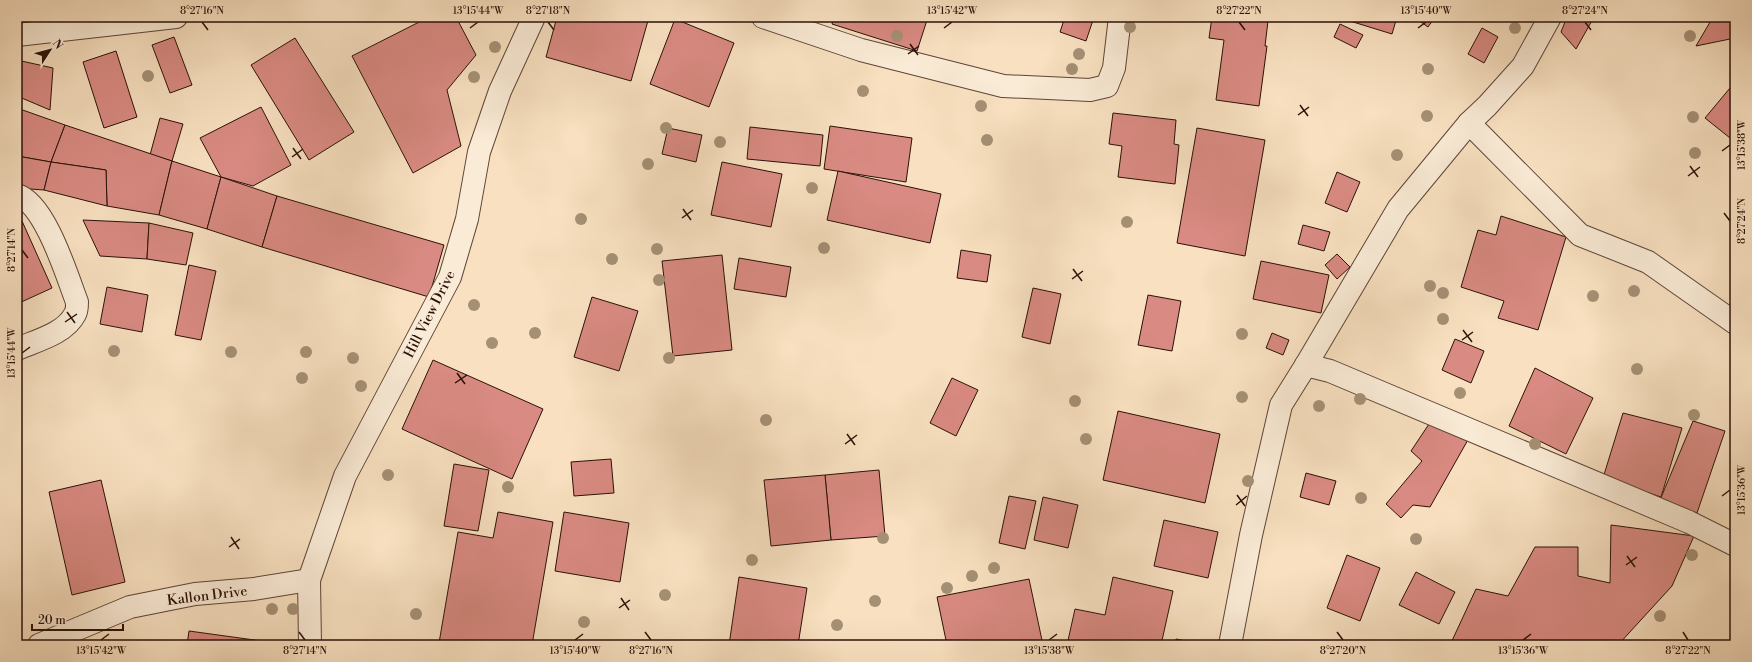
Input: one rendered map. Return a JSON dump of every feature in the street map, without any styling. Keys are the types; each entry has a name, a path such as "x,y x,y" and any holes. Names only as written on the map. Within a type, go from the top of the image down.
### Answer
{"street":[{"path":"17,35 176,17"},
{"name":"Hill View Drive","path":"310,645 309,580 345,476 450,277 467,219 479,152 500,91 534,17"},
{"path":"763,17 861,50 1003,86 1090,90 1107,86 1114,68 1120,17"},
{"path":"1230,645 1251,535 1281,404 1306,365 1398,209 1469,123 1487,106 1523,66 1550,17"},
{"path":"1469,123 1580,235 1648,262 1735,323"},
{"path":"17,195 27,200 39,213 48,230 77,302 76,314 68,324 56,332 17,349"},
{"path":"1306,365 1330,370 1689,522 1735,545"},
{"name":"Kallon Drive","path":"39,645 130,607 195,594 254,589 309,580"}],"building":[{"path":"429,17 456,17 476,55 447,90 461,146 413,173 352,56"},
{"path":"557,17 649,17 631,81 546,57"},
{"path":"834,17 928,17 917,51 832,24"},
{"path":"1065,17 1094,17 1086,41 1060,32"},
{"path":"1212,17 1239,17 1268,21 1265,46 1267,46 1259,106 1216,100 1224,40 1209,38"},
{"path":"1337,17 1397,17 1392,34"},
{"path":"1414,17 1435,17 1428,27"},
{"path":"1567,17 1594,17 1576,49 1561,32"},
{"path":"1713,17 1735,17 1735,38 1696,46"},
{"path":"675,19 734,43 709,107 650,84"},
{"path":"1340,24 1363,35 1356,48 1334,37"},
{"path":"1482,28 1498,37 1484,63 1468,54"},
{"path":"174,37 192,85 170,93 152,45"},
{"path":"295,38 354,132 309,160 251,65"},
{"path":"116,51 137,117 104,128 83,62"},
{"path":"17,60 53,68 50,110 17,96"},
{"path":"1730,88 1735,92 1735,142 1705,118"},
{"path":"261,107 291,165 253,186 221,177 200,138"},
{"path":"17,108 65,125 51,162 17,156"},
{"path":"1113,113 1176,120 1174,144 1179,145 1175,184 1118,177 1122,146 1109,144"},
{"path":"160,118 183,124 172,161 150,155"},
{"path":"65,125 172,161 159,215 107,206 106,170 51,162"},
{"path":"830,126 912,138 906,182 824,169"},
{"path":"750,127 823,135 820,166 747,159"},
{"path":"668,128 702,135 696,162 662,154"},
{"path":"1197,128 1265,140 1245,256 1177,243"},
{"path":"17,156 51,162 44,190 17,188"},
{"path":"172,161 221,177 207,229 159,215"},
{"path":"51,162 106,170 107,206 44,190"},
{"path":"722,162 782,174 771,227 711,215"},
{"path":"838,171 941,194 930,243 827,220"},
{"path":"1337,172 1360,182 1347,212 1325,203"},
{"path":"221,177 277,196 262,247 207,229"},
{"path":"277,196 444,245 429,297 262,247"},
{"path":"1501,216 1566,237 1538,330 1498,318 1504,301 1461,287 1478,230 1496,235"},
{"path":"83,220 149,223 147,259 100,256"},
{"path":"22,221 52,288 17,304 17,223"},
{"path":"149,223 193,233 186,265 147,259"},
{"path":"1303,225 1330,232 1324,251 1298,244"},
{"path":"961,250 991,255 987,282 957,278"},
{"path":"1337,254 1350,267 1337,279 1325,265"},
{"path":"722,255 732,350 673,356 662,261"},
{"path":"739,258 791,267 786,297 734,289"},
{"path":"1261,261 1329,275 1321,313 1253,299"},
{"path":"189,265 216,271 201,340 175,335"},
{"path":"107,287 148,295 142,332 100,324"},
{"path":"1033,288 1061,294 1050,344 1022,337"},
{"path":"1148,295 1181,301 1172,351 1138,345"},
{"path":"592,297 638,311 619,371 574,357"},
{"path":"1272,333 1289,340 1283,355 1266,348"},
{"path":"1455,339 1484,351 1471,383 1442,370"},
{"path":"433,360 543,409 512,479 402,429"},
{"path":"1535,368 1593,398 1566,454 1509,426"},
{"path":"952,378 978,390 956,436 930,423"},
{"path":"1118,411 1220,434 1205,503 1103,480"},
{"path":"1623,413 1682,428 1661,497 1603,478"},
{"path":"1433,418 1469,438 1430,507 1413,505 1401,518 1386,504 1422,461 1411,451"},
{"path":"1693,421 1725,431 1697,513 1660,500"},
{"path":"611,459 614,493 574,496 571,462"},
{"path":"454,464 489,470 478,531 444,526"},
{"path":"879,470 885,536 831,540 825,475"},
{"path":"1306,473 1336,481 1329,505 1300,497"},
{"path":"825,475 831,540 771,546 764,480"},
{"path":"101,480 125,582 72,595 49,492"},
{"path":"1009,496 1036,501 1025,549 999,543"},
{"path":"1043,497 1078,505 1068,548 1034,540"},
{"path":"498,512 553,522 532,645 450,645 439,643 458,532 493,538"},
{"path":"564,512 629,523 620,582 555,571"},
{"path":"1164,520 1218,532 1208,578 1154,566"},
{"path":"1611,525 1694,536 1672,586 1618,645 1450,645 1476,589 1508,596 1535,547 1578,547 1578,576 1610,583"},
{"path":"1347,555 1380,568 1360,621 1327,608"},
{"path":"1416,572 1455,592 1439,624 1399,605"},
{"path":"739,577 807,588 798,645 729,645"},
{"path":"1113,577 1173,591 1161,645 1067,645 1075,609 1105,615"},
{"path":"1029,579 1043,645 947,645 937,597"},
{"path":"189,631 269,642 268,645 187,645"},
{"path":"1176,639 1196,643 1196,645 1175,645"}]}
